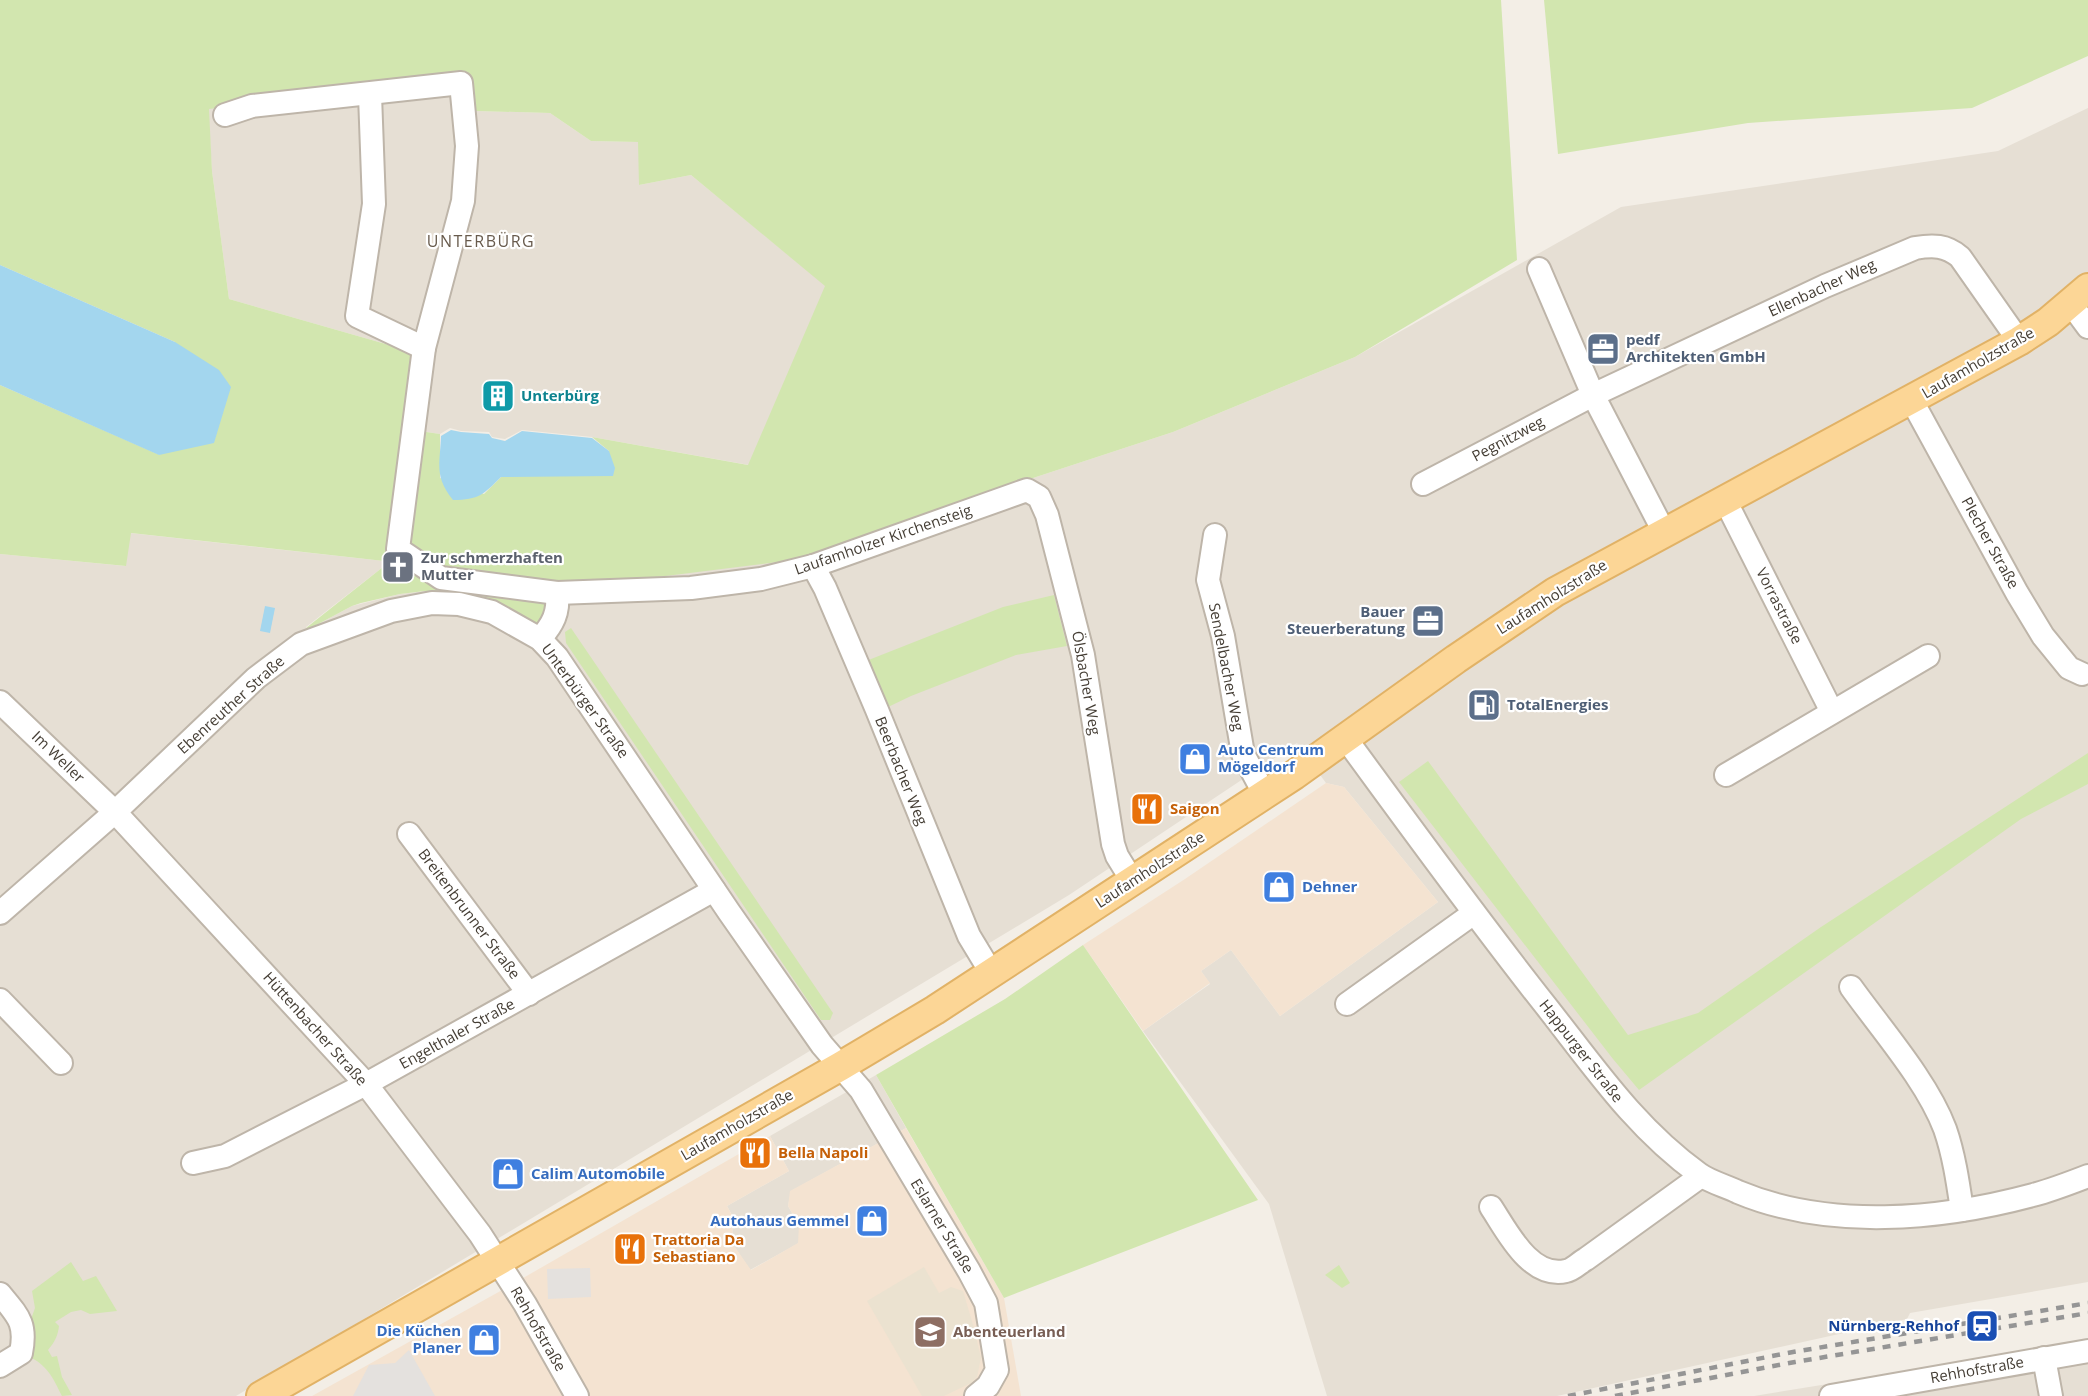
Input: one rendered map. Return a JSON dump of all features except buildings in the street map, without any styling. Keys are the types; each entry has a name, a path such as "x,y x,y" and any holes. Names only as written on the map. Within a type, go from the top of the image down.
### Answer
{"main road":[{"name":"Laufamholzstraße","path":"261,1396 841,1066 992,974 1265,795 1536,604 1576,579 1912,401 2019,341 2080,296"}],"street":[{"path":"225,115 252,106 370,95 461,83 467,146 463,201 424,348 398,549 441,578 557,593"},
{"path":"370,95 374,204 357,316 424,348"},
{"name":"Ellenbacher Weg","path":"1593,395 1881,261 1915,248 1930,245 1951,249 1960,257 2019,341"},
{"path":"1539,270 1593,395 1664,532"},
{"path":"2080,296 2088,327"},
{"name":"Pegnitzweg","path":"1423,484 1593,395"},
{"name":"Plecher Straße","path":"1912,401 2043,636 2069,668 2082,674"},
{"name":"Laufamholzer Kirchensteig","path":"557,593 691,588 761,579 813,566 1028,490"},
{"name":"Ölsbacher Weg","path":"1028,490 1039,497 1047,515 1083,655 1113,844 1117,856 1133,882"},
{"name":"Vorrastraße","path":"1725,500 1832,712"},
{"name":"Sendelbacher Weg","path":"1215,535 1208,580 1223,636 1243,754 1265,795"},
{"name":"Beerbacher Weg","path":"813,566 825,588 864,680 969,936 992,974"},
{"name":"Unterbürger Straße","path":"557,593 557,614 550,628 540,639 557,657 714,890 822,1045 841,1066"},
{"name":"Ebenreuther Straße","path":"0,913 115,812 256,678 301,644 391,611 432,603 459,604 492,612 540,639"},
{"path":"1726,776 1928,656"},
{"name":"Im Weller","path":"0,702 115,812"},
{"name":"Happurger Straße","path":"1346,739 1474,913 1616,1098 1658,1141 1701,1176 1751,1197 1791,1209 1829,1216 1888,1217 1962,1210 2035,1195 2088,1176"},
{"name":"Hüttenbacher Straße","path":"115,812 366,1083 466,1215 498,1262"},
{"name":"Breitenbrunner Straße","path":"409,834 529,994"},
{"name":"Engelthaler Straße","path":"193,1163 225,1156 366,1083 714,890"},
{"path":"1347,1004 1474,913"},
{"path":"1851,987 1924,1088 1938,1113 1949,1143 1962,1210"},
{"path":"0,1000 61,1062"},
{"name":"Eslarner Straße","path":"841,1066 866,1098 987,1303 997,1370 988,1386 976,1396"},
{"path":"1491,1207 1527,1257 1545,1270 1566,1271 1701,1176"},
{"name":"Rehhofstraße","path":"498,1262 547,1341 577,1396"},
{"path":"0,1294 16,1312 24,1336 21,1353 6,1363"},
{"name":"Rehhofstraße","path":"1831,1396 2088,1351"},
{"path":"2044,1358 2051,1396"}],"shaded area":[{"path":"468,76 476,111 550,113 591,141 639,142 639,185 691,175 826,286 749,465 592,437 522,430 505,439 492,437 489,432 461,431 450,428 440,434 406,429 417,353 229,299 212,171 208,108"},
{"path":"2088,108 2088,1282 1910,1313 1907,1319 1557,1396 1327,1396 1269,1204 1143,1031 1210,984 1201,971 1231,950 1280,1016 1438,902 1344,787 1326,783 1297,743 1069,895 236,1396 0,1396 0,554 125,566 130,533 384,561 383,567 306,627 307,630 352,606 400,594 425,591 538,600 1030,479 1173,432 1355,357 1621,207 1998,151"},
{"path":"1326,783 1344,787 1438,902 1280,1016 1231,950 1201,971 1210,983 1143,1031 1083,945"},
{"path":"876,1075 906,1128 791,1191 788,1206 799,1225 799,1243 750,1270 732,1243 733,1217 727,1206 789,1171 770,1136"},
{"path":"906,1128 1004,1298 1021,1396 312,1396 770,1136 789,1171 727,1206 733,1217 732,1243 751,1270 798,1243 799,1225 788,1206 790,1191"},
{"name":"Abenteuerland","path":"924,1267 939,1293 951,1287 963,1291 981,1358 977,1377 971,1383 944,1396 922,1396 867,1301"},
{"path":"590,1268 591,1297 548,1299 547,1269"},
{"path":"2088,1342 2088,1396 1754,1396"},
{"path":"409,1350 435,1396 353,1396 369,1365 395,1363"}],"green space":[{"path":"0,0 1501,0 1517,260 1355,357 1173,432 1030,479 817,557 537,592 538,600 546,604 547,609 538,625 432,595 425,591 361,603 307,630 306,628 383,567 384,561 131,533 126,566 0,554 0,385 160,455 175,342 0,265","holes":["468,76 476,111 550,113 591,141 638,142 639,185 691,175 825,286 748,465 592,437 609,451 501,477 484,494 440,478 440,434 406,429 417,353 229,299 212,171 209,109"]},
{"path":"1544,0 2088,0 2088,56 1972,108 1748,123 1558,154"},
{"path":"1054,595 1067,646 1016,655 886,708 866,661 1003,607"},
{"path":"571,628 833,1013 830,1020 821,1020 566,643 565,632"},
{"path":"2088,753 2088,784 2021,819 1639,1090 1399,782 1428,761 1628,1035 1698,1013 1821,927"},
{"path":"1083,945 1258,1200 1004,1298 876,1075 1005,999"},
{"path":"71,1262 83,1281 96,1276 117,1311 90,1314 81,1310 71,1312 55,1322 59,1326 58,1333 48,1350 52,1357 57,1356 62,1377 72,1395 62,1396 44,1367 27,1356 30,1322 35,1308 32,1291"},
{"path":"1339,1265 1350,1283 1342,1288 1325,1275"}],"water":[{"path":"0,265 175,342 219,370 231,387 214,443 159,455 0,385"},
{"path":"451,430 489,434 492,438 505,441 522,431 592,438 609,451 615,468 613,476 501,477 480,495 469,499 453,500 443,484 439,463 441,436"},
{"path":"265,606 275,608 270,633 260,631"}],"railway":[{"path":"1568,1396 1793,1352 2088,1303"},
{"path":"1615,1396 1795,1362 2088,1313"}],"place":[{"name":"pedf Architekten GmbH","path":"1603,349"},
{"name":"Unterbürg","path":"498,396"},
{"name":"Zur schmerzhaften Mutter","path":"398,567"},
{"name":"Bauer Steuerberatung","path":"1428,621"},
{"name":"TotalEnergies","path":"1484,705"},
{"name":"Auto Centrum Mögeldorf","path":"1195,759"},
{"name":"Saigon","path":"1147,809"},
{"name":"Dehner","path":"1279,887"},
{"name":"Bella Napoli","path":"755,1153"},
{"name":"Calim Automobile","path":"508,1174"},
{"name":"Autohaus Gemmel","path":"872,1221"},
{"name":"Trattoria Da Sebastiano","path":"630,1249"},
{"name":"Nürnberg-Rehhof","path":"1982,1326"},
{"name":"Abenteuerland","path":"930,1332"},
{"name":"Die Küchen Planer","path":"484,1340"}],"district":[{"name":"UNTERBÜRG","path":"481,241"}]}
